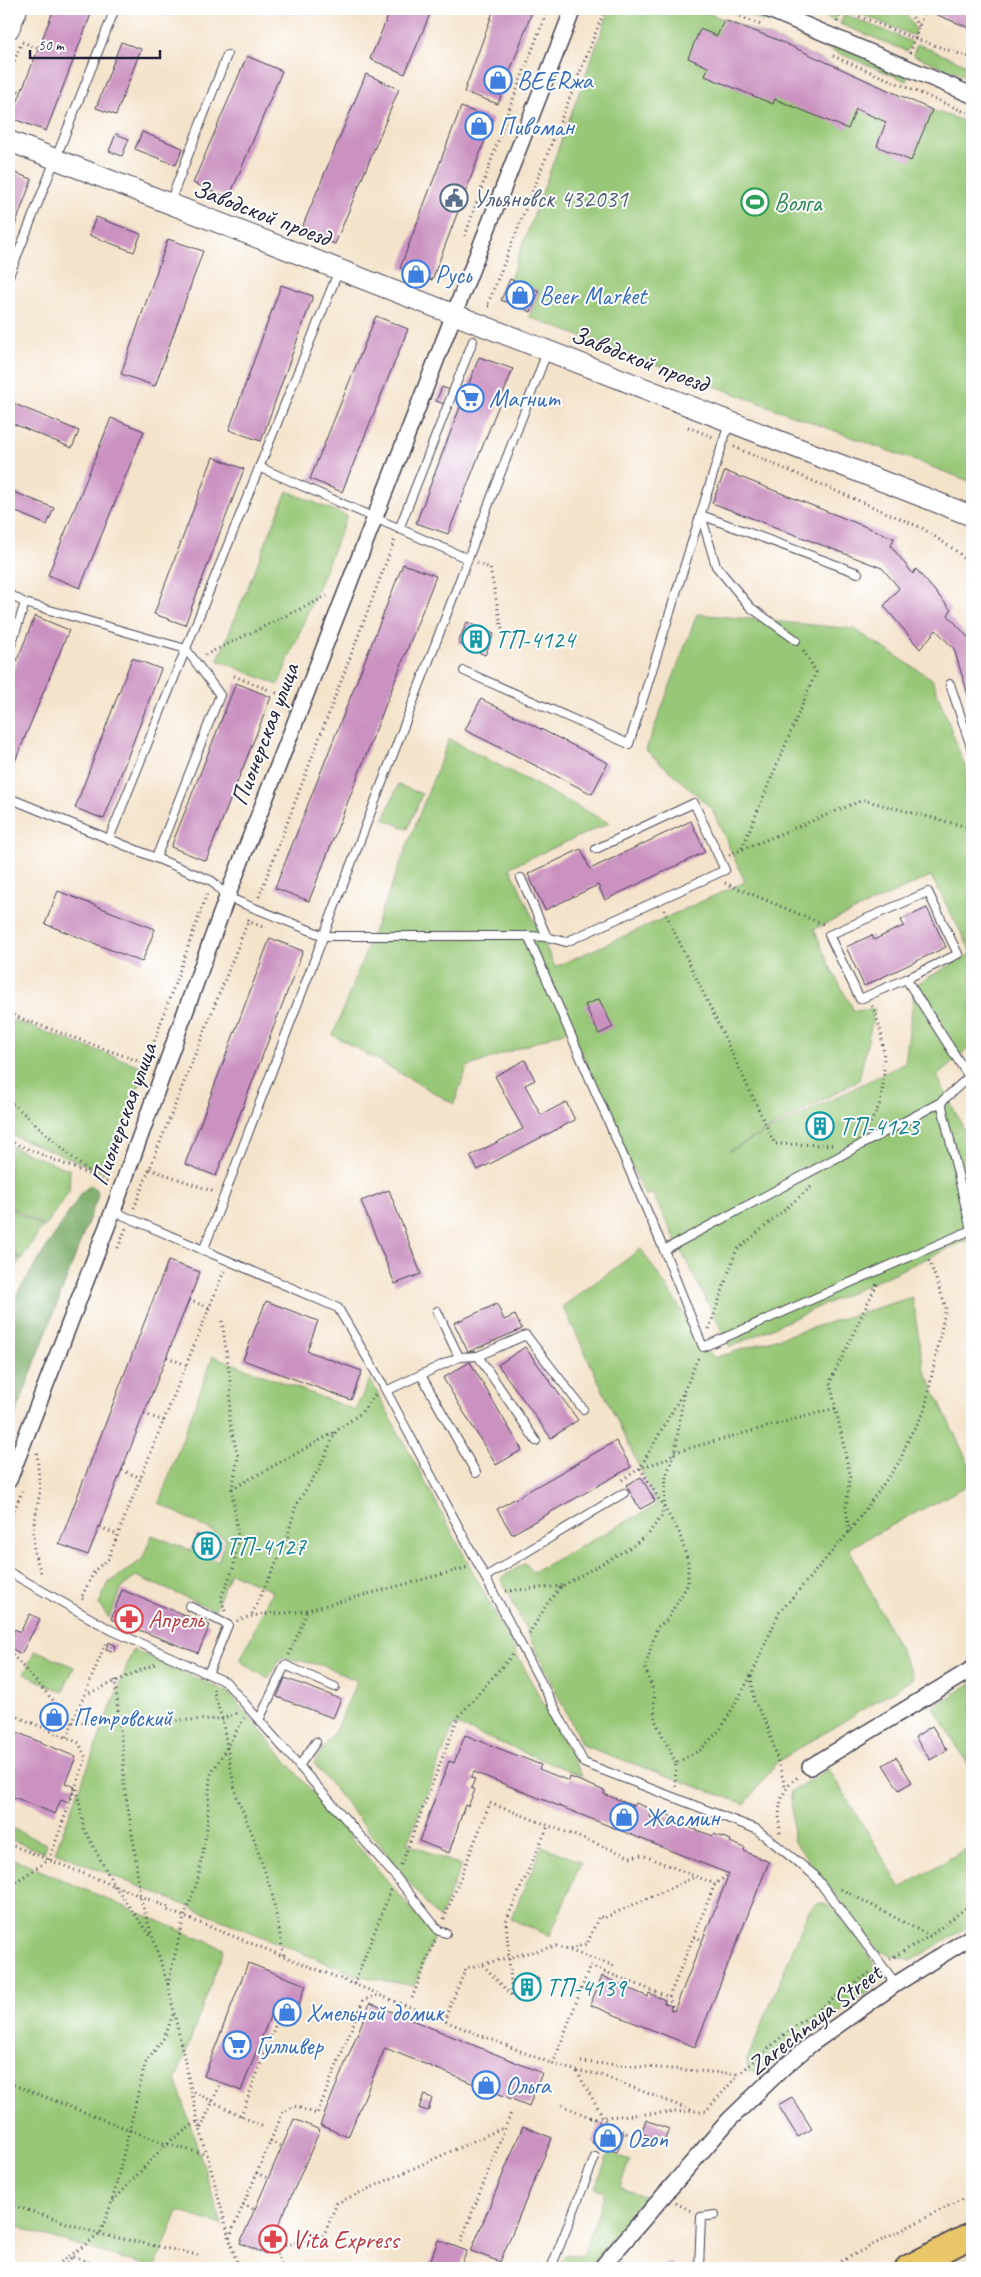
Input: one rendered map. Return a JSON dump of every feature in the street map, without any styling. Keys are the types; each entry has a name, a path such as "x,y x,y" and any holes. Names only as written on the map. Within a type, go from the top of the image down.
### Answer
{"main road":[{"path":"908,2268 972,2235"}],"street":[{"path":"15,36 17,9"},
{"name":"Пионерская улица","path":"9,1480 113,1211 227,897 573,9"},
{"path":"767,9 972,95"},
{"name":"Заводской проезд","path":"9,141 972,516"},
{"path":"810,1767 972,1670"},
{"name":"Zarechnaya Street","path":"601,2268 729,2120 783,2068 810,2045 896,1984 972,1936"}],"lane":[{"path":"9,276 54,159 116,9"},
{"path":"169,204 227,55"},
{"path":"109,839 339,270"},
{"path":"399,529 473,340"},
{"path":"203,1251 466,558 548,350"},
{"path":"464,671 629,744 730,421"},
{"path":"259,468 466,558"},
{"path":"701,514 858,573"},
{"path":"701,514 716,566 750,607 796,640"},
{"path":"9,594 25,603 186,649 220,695 156,858"},
{"path":"9,651 25,603"},
{"path":"950,684 972,750"},
{"path":"9,798 212,881 227,897 324,936 528,936 547,937 566,942 725,870 694,803 596,849"},
{"path":"521,878 547,937"},
{"path":"928,892 958,954 860,999 829,935 840,931 928,892"},
{"path":"528,936 664,1250 703,1348 970,1230 941,1102"},
{"path":"664,1250 941,1102 971,1076 906,979"},
{"path":"113,1211 129,1220 338,1308 384,1388 584,1763 756,1829 781,1846 814,1874 896,1984"},
{"path":"437,1311 459,1357"},
{"path":"384,1388 421,1375 459,1357 478,1356 526,1335 583,1409"},
{"path":"478,1356 536,1441"},
{"path":"421,1375 476,1473"},
{"path":"485,1577 624,1493"},
{"path":"9,1572 111,1630 226,1682 443,1932"},
{"path":"190,1606 228,1625 208,1674"},
{"path":"259,1720 285,1665 335,1687"},
{"path":"299,1766 316,1742"},
{"path":"551,2268 595,2157"},
{"path":"699,2268 701,2217 715,2215"}],"path":[{"path":"463,244 507,115 548,9"},
{"path":"487,306 606,9"},
{"path":"722,9 767,28"},
{"path":"841,9 916,39 972,58"},
{"path":"907,9 920,28"},
{"path":"905,67 920,28 924,9"},
{"path":"15,36 38,48"},
{"path":"829,54 972,115"},
{"path":"9,87 21,92"},
{"path":"680,424 922,528 959,553 972,570"},
{"path":"115,1256 254,909 399,529"},
{"path":"466,558 490,568 504,640"},
{"path":"194,660 330,594"},
{"path":"742,849 816,672 796,640"},
{"path":"234,676 290,698"},
{"path":"720,859 863,800 972,828"},
{"path":"711,877 840,931"},
{"path":"9,1014 146,1064 212,881"},
{"path":"660,900 774,1144 858,1146 880,1103 884,1050 879,1019 866,996"},
{"path":"9,1100 94,1176"},
{"path":"9,1141 108,1182"},
{"path":"150,1168 220,1194"},
{"path":"640,1468 685,1389 703,1348 736,1251 815,1183"},
{"path":"676,1762 700,1750 720,1730 751,1676 779,1613 849,1532 900,1462 910,1435 924,1413 946,1307 925,1250"},
{"path":"81,1598 96,1570 108,1559 228,1262"},
{"path":"849,1532 846,1508 850,1475 830,1382 885,1268"},
{"path":"189,1300 210,1308"},
{"path":"222,1321 231,1385 229,1418 238,1457 232,1489 238,1536 234,1566 221,1598 228,1625 252,1614 291,1613 308,1610 463,1569"},
{"path":"167,1357 186,1365"},
{"path":"232,1489 336,1432 360,1413 384,1388"},
{"path":"354,1984 458,1718 521,1645 549,1601 562,1586 634,1546 649,1533 661,1517 664,1507 666,1476 675,1452 685,1389"},
{"path":"635,1472 640,1468 665,1460 675,1452 836,1408"},
{"path":"144,1414 164,1421"},
{"path":"252,1614 286,1542 296,1505 319,1469 336,1432"},
{"path":"33,1462 40,1444"},
{"path":"37,1453 40,1492 33,1530 34,1552 42,1576"},
{"path":"640,1468 664,1507 681,1540 688,1562 688,1584 667,1620 657,1627 645,1668 654,1693 655,1720 676,1762 674,1799"},
{"path":"122,1470 141,1478"},
{"path":"9,1524 23,1488"},
{"path":"100,1527 118,1534"},
{"path":"490,1586 505,1591 562,1586"},
{"path":"285,1665 308,1610"},
{"path":"68,1736 111,1630"},
{"path":"9,1651 73,1723 222,1719 249,1708"},
{"path":"84,1695 171,1657"},
{"path":"208,1674 228,1743 236,1795 253,1836 272,1893 284,1957"},
{"path":"751,1676 754,1701 767,1724 785,1786 778,1812 781,1846"},
{"path":"115,1680 123,1755 124,1784 140,1897 168,1985 198,2121 238,2266"},
{"path":"168,1985 184,1917 198,1880 207,1828 210,1776 249,1708"},
{"path":"9,1713 68,1736 79,1743 86,1758 49,1860 9,1886"},
{"path":"785,1786 810,1767"},
{"path":"76,1789 84,1829 115,1887 155,1941"},
{"path":"412,1998 443,1932 490,1803 631,1858 642,1855 715,1884"},
{"path":"483,1965 512,1995 506,1921 548,1826"},
{"path":"9,1844 140,1897 168,1906 167,1910 184,1917 553,2064 577,2071 598,2074 693,2111"},
{"path":"674,2011 669,1998 715,1884 729,1874"},
{"path":"814,1874 930,1936"},
{"path":"570,1950 587,1944 599,1916 604,1918 695,1876"},
{"path":"590,2118 693,2111 706,2112 738,2074 787,2032 881,1964 930,1936 972,1903"},
{"path":"694,1937 703,1940"},
{"path":"444,2020 466,1968 556,1946 615,1966"},
{"path":"553,2064 590,1966 669,1998"},
{"path":"632,1991 635,1984"},
{"path":"229,2238 283,2112 294,2106 317,2114 363,2000 379,1995"},
{"path":"53,2268 100,2234 112,2202 145,2064 165,2036 174,2011"},
{"path":"241,2116 280,2013 286,2016 287,2012"},
{"path":"580,2062 738,2074"},
{"path":"577,2071 608,2126"},
{"path":"200,2128 220,2082"},
{"path":"9,2083 166,2144 208,2155"},
{"path":"193,2092 264,2128"},
{"path":"562,2105 635,2137"},
{"path":"461,2241 511,2114"},
{"path":"112,2202 166,2144 198,2121"},
{"path":"275,2246 323,2237 337,2203 500,2129 504,2129"},
{"path":"270,2142 282,2147"},
{"path":"256,2173 268,2178"},
{"path":"828,2268 972,2194"},
{"path":"662,2196 701,2217"},
{"path":"9,2204 100,2234 198,2255"},
{"path":"243,2204 255,2210"},
{"path":"273,2239 282,2268"},
{"path":"66,2268 72,2256 103,2268"}],"green space":[{"name":"Волга","path":"610,9 697,9 773,38 932,110 972,124 972,482 529,317 539,291 510,279"},
{"path":"736,9 750,9 767,16 764,23"},
{"path":"804,9 830,9 838,12 835,21"},
{"path":"849,9 903,9 913,25 914,36"},
{"path":"844,14 912,42 907,51 840,24"},
{"path":"807,32 909,74 907,81 799,37"},
{"path":"917,44 972,67 972,79 913,55"},
{"path":"287,491 347,516 278,685 218,660"},
{"path":"697,614 854,629 932,679 972,785 972,953 972,1046 937,1076 972,1145 972,1238 730,1347 652,1193 645,1196 571,1029 467,1067 454,1104 333,1035 449,739 609,823 510,867 555,967 745,882 712,809 646,750","holes":["931,876 972,953 915,985 905,1063 729,1151 859,1080 875,1009 854,1011 830,967 814,929"]},
{"path":"398,785 422,794 408,829 384,819"},
{"path":"9,1019 146,1068 106,1173 9,1134"},
{"path":"9,1146 70,1170 69,1191 44,1227 9,1205"},
{"path":"91,1185 98,1191 97,1198 15,1416 9,1415 9,1306 82,1192"},
{"path":"9,1207 42,1227 22,1259 9,1251"},
{"path":"641,1249 714,1358 912,1297 924,1369 972,1471 972,1483 849,1548 914,1678 777,1762 745,1804 582,1745 501,1578 525,1563 533,1572 657,1505 563,1306"},
{"path":"9,1252 21,1259 9,1275"},
{"path":"213,1356 355,1410 370,1379 582,1776 454,1724 407,1843 461,1866 439,1919 314,1763 338,1726 357,1681 325,1666 281,1657 268,1679 240,1661 272,1591 230,1572 215,1610 136,1576 121,1589 109,1618 99,1605 107,1584 142,1560 152,1535 218,1561 226,1539 159,1503"},
{"path":"35,1650 74,1667 63,1692 24,1674"},
{"path":"133,1650 228,1692 434,1936 414,1986 356,1975 55,1852"},
{"path":"972,1683 972,1771 933,1707"},
{"path":"829,1769 901,1888 972,1845 972,1924 911,1961 879,1951 793,1840 791,1791"},
{"path":"9,1827 46,1844 43,1852 9,1839"},
{"path":"542,1846 581,1862 550,1936 511,1919"},
{"path":"9,1857 224,1949 176,2079 222,2225 178,2211 155,2268 17,2227 9,2249"},
{"path":"821,1903 836,1912 844,1921 878,1970 880,1979 874,1988 795,2042 773,2062 757,2072 748,2071 747,2060 809,1910 815,1904"},
{"path":"609,2153 630,2160 620,2187 648,2198 590,2268 562,2268 561,2260 566,2254 583,2256 605,2193 595,2187"}],"building":[{"path":"54,9 93,9 46,131 11,118"},
{"path":"391,9 432,9 405,74 370,59"},
{"path":"494,9 533,9 498,104 464,92"},
{"path":"932,9 972,9 972,29 930,12"},
{"path":"724,20 773,38 932,110 911,161 877,146 886,122 856,109 848,129 775,99 773,104 705,76 708,67 688,58 700,29 717,36"},
{"path":"121,42 141,49 116,115 96,108"},
{"path":"247,56 282,71 229,198 193,183"},
{"path":"366,74 399,89 335,244 301,230"},
{"path":"461,107 493,119 432,280 400,268"},
{"path":"142,132 183,148 176,165 135,149"},
{"path":"116,134 129,139 122,156 109,151"},
{"path":"9,171 32,179 9,242"},
{"path":"96,217 141,234 134,252 89,235"},
{"path":"168,239 203,251 155,386 121,374"},
{"name":"Beer Market","path":"510,279 539,291 531,312 501,300"},
{"path":"281,285 313,296 261,441 229,430"},
{"path":"376,316 408,329 342,492 310,479"},
{"path":"479,357 513,369 448,534 416,523"},
{"path":"442,387 450,390 444,404 436,401"},
{"path":"10,402 79,431 72,448 9,422"},
{"path":"111,418 144,431 80,588 48,575"},
{"path":"213,457 244,469 185,625 154,614"},
{"path":"725,471 894,538 891,546 913,574 916,569 951,610 948,615 972,642 972,708 954,649 936,630 920,649 884,606 899,588 882,568 712,503"},
{"path":"9,490 54,508 47,525 9,509"},
{"path":"403,564 436,576 309,901 275,888"},
{"path":"35,616 69,630 9,776 9,680"},
{"name":"ТП-4124","path":"467,622 494,634 485,655 458,643"},
{"path":"132,658 161,669 104,819 75,808"},
{"path":"236,683 271,697 206,861 171,847"},
{"path":"481,699 608,763 592,794 465,730"},
{"path":"691,821 705,852 605,900 598,885 545,910 528,874 581,849 590,869"},
{"path":"58,891 155,929 142,962 45,924"},
{"path":"927,908 946,947 864,986 846,947 872,935 874,940 904,926 901,920"},
{"path":"270,938 303,951 216,1176 185,1164"},
{"path":"599,999 613,1027 599,1034 585,1005"},
{"path":"525,1060 535,1080 525,1085 541,1115 566,1102 575,1120 478,1170 470,1156 523,1129 495,1076"},
{"name":"ТП-4123","path":"826,1114 833,1127 815,1138 807,1125"},
{"path":"389,1190 421,1274 395,1284 361,1201"},
{"path":"168,1261 200,1272 88,1555 59,1544"},
{"path":"266,1301 318,1321 307,1351 362,1371 351,1400 243,1360"},
{"path":"497,1304 504,1320 515,1315 522,1329 468,1352 454,1323"},
{"path":"525,1347 578,1420 551,1438 498,1365"},
{"path":"470,1362 522,1450 496,1465 443,1378"},
{"path":"616,1441 631,1467 512,1534 497,1509"},
{"path":"641,1477 655,1501 640,1509 626,1485"},
{"name":"ТП-4127","path":"197,1535 222,1543 216,1557 192,1548"},
{"path":"122,1590 210,1625 198,1653 111,1619"},
{"path":"30,1614 40,1619 21,1654 9,1647 9,1641 15,1629 20,1632"},
{"path":"109,1642 116,1646 114,1652 106,1649"},
{"path":"285,1678 341,1699 333,1718 277,1697"},
{"path":"932,1726 947,1750 930,1760 915,1737"},
{"path":"9,1729 76,1757 65,1783 75,1787 68,1803 61,1800 55,1814 9,1795"},
{"path":"465,1735 541,1765 539,1769 569,1781 570,1777 605,1791 604,1794 634,1806 636,1803 653,1810 650,1817 663,1823 666,1814 684,1822 683,1825 713,1836 714,1834 731,1840 730,1842 745,1848 744,1851 769,1862 695,2047 590,2005 602,1976 648,1997 649,1993 665,2000 664,2003 672,2006 670,2009 674,2011 729,1874 474,1772 471,1778 475,1779 471,1788 475,1790 468,1806 465,1805 449,1853 419,1841 449,1761 454,1763"},
{"path":"896,1757 912,1782 899,1790 883,1765"},
{"name":"Гулливер","path":"248,1963 306,1985 295,2014 274,2006 241,2091 204,2076"},
{"name":"ТП-4139","path":"524,1973 539,1979 529,2001 514,1995"},
{"path":"370,2003 542,2073 529,2106 385,2048 348,2137 320,2125"},
{"path":"424,2095 432,2098 428,2111 419,2108"},
{"path":"792,2097 812,2129 798,2137 778,2105"},
{"path":"294,2119 320,2130 266,2254 240,2243"},
{"path":"646,2120 669,2129 664,2142 641,2133"},
{"name":"Ozon","path":"600,2123 624,2133 617,2152 592,2143"},
{"path":"523,2126 552,2138 500,2262 471,2251"},
{"path":"438,2240 467,2251 460,2268 428,2268"},
{"path":"671,2262 674,2268 658,2268"}],"place":[{"name":"BEERжа","path":"498,80"},
{"name":"Пивоман","path":"479,126"},
{"name":"Ульяновск 432031","path":"454,198"},
{"name":"Волга","path":"755,202"},
{"name":"Русь","path":"416,274"},
{"name":"Beer Market","path":"520,295"},
{"name":"Магнит","path":"470,398"},
{"name":"ТП-4124","path":"476,639"},
{"name":"ТП-4123","path":"820,1126"},
{"name":"ТП-4127","path":"207,1546"},
{"name":"Апрель","path":"129,1619"},
{"name":"Петровский","path":"54,1717"},
{"name":"Жасмин","path":"624,1817"},
{"name":"ТП-4139","path":"527,1987"},
{"name":"Хмельной домик","path":"287,2012"},
{"name":"Гулливер","path":"237,2045"},
{"name":"Ольга","path":"486,2085"},
{"name":"Ozon","path":"608,2138"},
{"name":"Vita Express","path":"273,2239"}]}
